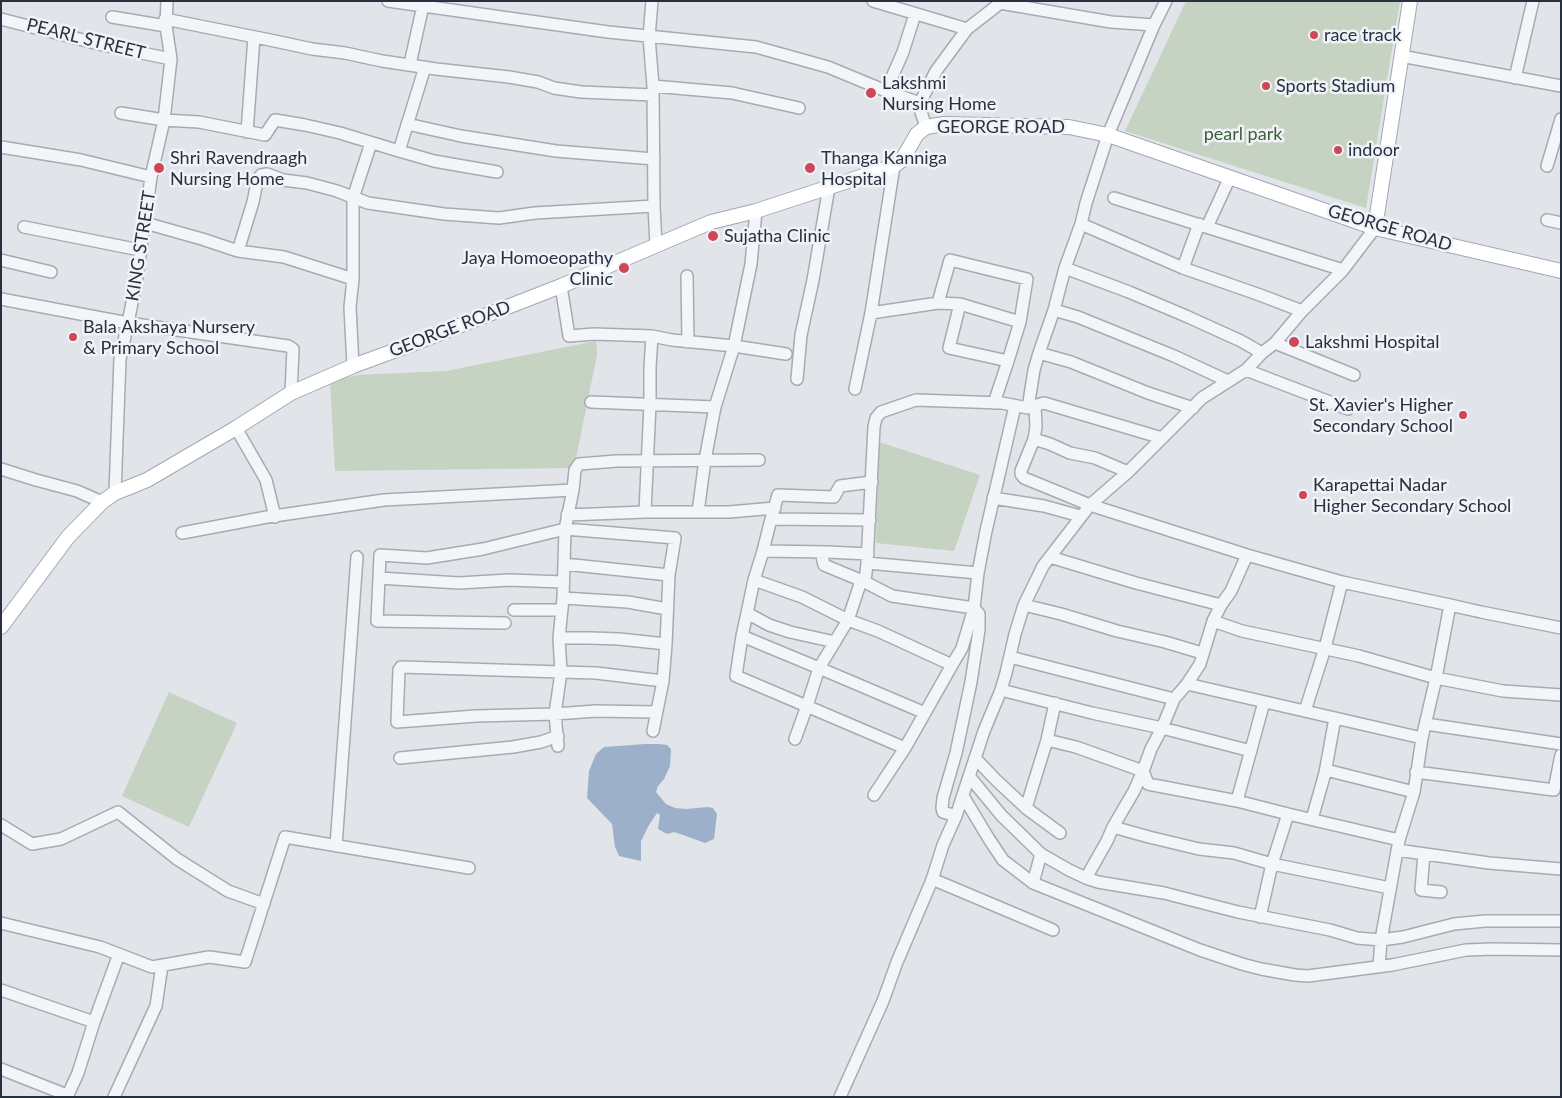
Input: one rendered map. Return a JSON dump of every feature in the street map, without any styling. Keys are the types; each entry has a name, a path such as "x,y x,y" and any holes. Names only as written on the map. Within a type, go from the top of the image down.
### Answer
{"main road":[{"path":"1375,228 1410,1"},
{"name":"GEORGE ROAD","path":"1,627 68,537 102,502 115,493 147,480 236,428 291,393 353,366 561,286 711,222 756,211 894,166 902,160 917,134 926,127 944,124 1069,127 1108,135 1375,228 1561,271"}],"street":[{"name":"KING STREET","path":"115,493 120,359 128,323 151,177 164,120 171,59 166,23 167,1"},
{"path":"388,1 423,4 649,37 708,41 756,47 828,67 920,103"},
{"path":"652,1 649,37 653,90 656,245"},
{"path":"873,1 967,29"},
{"path":"1166,1 1108,135 1081,224 1065,268 1054,310 1034,370 1032,407 1036,427 1034,439 1020,474 1024,478 1090,505 1247,555 1342,582 1561,628"},
{"path":"1514,78 1533,1"},
{"path":"926,127 920,103 936,71 967,29 1002,2 1111,22 1154,25"},
{"path":"410,64 423,4"},
{"path":"886,91 903,52 915,14"},
{"path":"112,17 166,23 254,37 312,50 345,53 382,61 509,77 538,82 554,88 582,92 653,90 732,93 799,108"},
{"name":"PEARL STREET","path":"1,19 103,45 171,59"},
{"path":"247,132 254,37"},
{"path":"1402,56 1561,86"},
{"path":"399,151 425,67"},
{"path":"121,113 164,120 200,122 264,135 275,120 305,124 434,161 498,172"},
{"path":"1547,166 1559,136 1561,120"},
{"path":"407,124 461,136 556,151 654,159"},
{"path":"353,366 350,307 353,280 353,198 371,143"},
{"path":"1,147 81,160 151,177"},
{"path":"855,389 871,312 894,166"},
{"path":"238,251 257,182 261,175 267,174 283,180 307,183 337,191 368,202 435,213 499,218 535,213 654,206"},
{"path":"1182,268 1230,177"},
{"path":"797,378 801,335 813,280 829,187"},
{"path":"1114,198 1343,270"},
{"path":"698,512 715,407 734,346 751,264 756,211"},
{"path":"1546,220 1561,223"},
{"path":"145,223 238,251 284,257 353,280"},
{"path":"1081,224 1182,268 1260,294 1302,311"},
{"path":"24,227 140,250"},
{"path":"840,1097 883,1001 897,962 932,879 943,845 956,816 984,731 1001,690 1024,605 1043,566 1090,505 1128,472 1202,398 1246,370 1262,353 1275,343 1302,311 1343,270 1375,228"},
{"path":"1,260 52,272"},
{"path":"938,303 950,260 1027,279 1020,322 994,403"},
{"path":"1065,268 1186,316 1241,341 1262,353"},
{"path":"687,276 688,342"},
{"path":"561,286 569,336 594,334 652,336 786,354"},
{"path":"1,299 128,323 288,346 293,350 291,393"},
{"path":"871,312 938,303 960,304 1020,322"},
{"path":"960,304 949,348 1008,360"},
{"path":"1054,310 1078,317 1174,356 1228,381"},
{"path":"645,512 652,336"},
{"path":"1275,343 1354,375"},
{"path":"1039,353 1071,362 1193,408"},
{"path":"1246,370 1348,409"},
{"path":"795,739 819,668 848,620 863,581 870,520 874,427 876,418 881,412 916,400 1002,403 1032,407 1044,403 1162,438"},
{"path":"591,402 715,407"},
{"path":"874,795 905,748 962,648 974,608 978,573 993,498 1015,406"},
{"path":"236,428 266,480 274,517"},
{"path":"1034,439 1070,452 1095,458 1128,472"},
{"path":"400,758 558,741 555,714 561,672 559,638 563,604 565,529 575,470 579,464 592,462 759,460"},
{"path":"1,469 77,491 102,502"},
{"path":"872,482 840,486 834,497 778,495 754,580 736,676 905,748"},
{"path":"1044,506 1048,487"},
{"path":"182,533 384,500 573,490"},
{"path":"993,498 1044,506 1080,516"},
{"path":"567,515 645,512 729,512 775,508"},
{"path":"770,519 870,520"},
{"path":"504,623 377,621 380,555 427,558 483,549 565,529 675,538 669,575 666,644 662,681 653,731"},
{"path":"763,551 821,552 978,573"},
{"path":"821,552 824,565 863,581 892,596 974,608 980,614 971,682 942,808 943,812 956,816"},
{"path":"1086,878 1134,791 1174,699 1200,664 1213,621 1231,591 1247,555"},
{"path":"336,846 358,557"},
{"path":"1050,557 1136,583 1221,605"},
{"path":"564,564 669,575"},
{"path":"379,578 451,582 509,580 563,582"},
{"path":"754,580 802,597 848,620 878,631 952,665"},
{"path":"1305,711 1325,648 1342,582"},
{"path":"514,610 597,601 628,602 668,609"},
{"path":"1379,966 1381,940 1398,845 1414,792 1422,738 1450,604"},
{"path":"1024,605 1202,653"},
{"path":"747,613 769,625 790,632 835,642"},
{"path":"1213,621 1242,631 1325,648 1405,668 1436,678 1503,691 1561,696"},
{"path":"742,636 925,714"},
{"path":"559,638 619,639 666,644"},
{"path":"1010,657 1174,699"},
{"path":"656,712 476,716 397,722 399,670 401,666 596,673 662,681"},
{"path":"1187,684 1422,738"},
{"path":"1001,690 1251,751"},
{"path":"1237,801 1264,702"},
{"path":"1026,808 1047,740 1055,703"},
{"path":"1312,819 1326,770 1335,718"},
{"path":"1426,724 1561,744"},
{"path":"1047,740 1076,747 1143,771 1148,784 1237,801 1312,819 1424,854 1489,863 1561,869"},
{"path":"1416,772 1557,790 1561,755"},
{"path":"975,758 1026,808 1060,833"},
{"path":"1326,770 1414,792"},
{"path":"969,776 1001,815 1041,854 1086,878 1164,893 1260,917 1330,930 1357,938 1381,940 1403,937 1454,924 1477,922 1561,921"},
{"path":"963,796 988,839 1003,860 1033,883 1200,950 1261,969 1295,976 1308,976 1379,966 1466,950 1561,950"},
{"path":"1,824 32,844 61,839 118,812 177,859 228,891 264,904"},
{"path":"1260,917 1272,864 1288,814"},
{"path":"1113,826 1199,849 1234,852 1272,864 1390,888"},
{"path":"1,923 100,947 152,967 209,957 245,962 285,837 469,868"},
{"path":"1033,883 1041,854"},
{"path":"1424,854 1421,890 1441,892"},
{"path":"932,879 1053,930"},
{"path":"1,1069 67,1096 78,1072 119,954"},
{"path":"114,1097 156,1006 162,965"},
{"path":"1,990 94,1022"}],"green space":[{"name":"Sports Stadium","path":"1186,1 1400,1 1366,208 1125,131"},
{"path":"596,341 597,355 574,468 335,471 330,381 357,375 446,371"},
{"path":"879,442 980,475 954,551 876,543"},
{"path":"169,692 237,723 189,827 122,796"}],"water":[{"path":"645,744 667,745 671,749 670,766 656,792 666,804 675,808 713,808 717,814 714,839 705,843 674,832 667,834 658,829 660,815 657,813 641,841 641,861 619,856 615,847 612,824 587,798 589,771 596,754 604,747"}],"place":[{"name":"race track","path":"1314,35"},
{"name":"Sports Stadium","path":"1266,86"},
{"name":"Lakshmi Nursing Home","path":"871,93"},
{"name":"indoor","path":"1338,150"},
{"name":"Shri Ravendraagh Nursing Home","path":"159,168"},
{"name":"Thanga Kanniga Hospital","path":"810,168"},
{"name":"Sujatha Clinic","path":"713,236"},
{"name":"Jaya Homoeopathy Clinic","path":"624,268"},
{"name":"Bala Akshaya Nursery & Primary School","path":"73,337"},
{"name":"Lakshmi Hospital","path":"1294,342"},
{"name":"St. Xavier's Higher Secondary School","path":"1463,415"},
{"name":"Karapettai Nadar Higher Secondary School","path":"1303,495"}],"park label":[{"name":"pearl park","path":"1243,134"}]}
